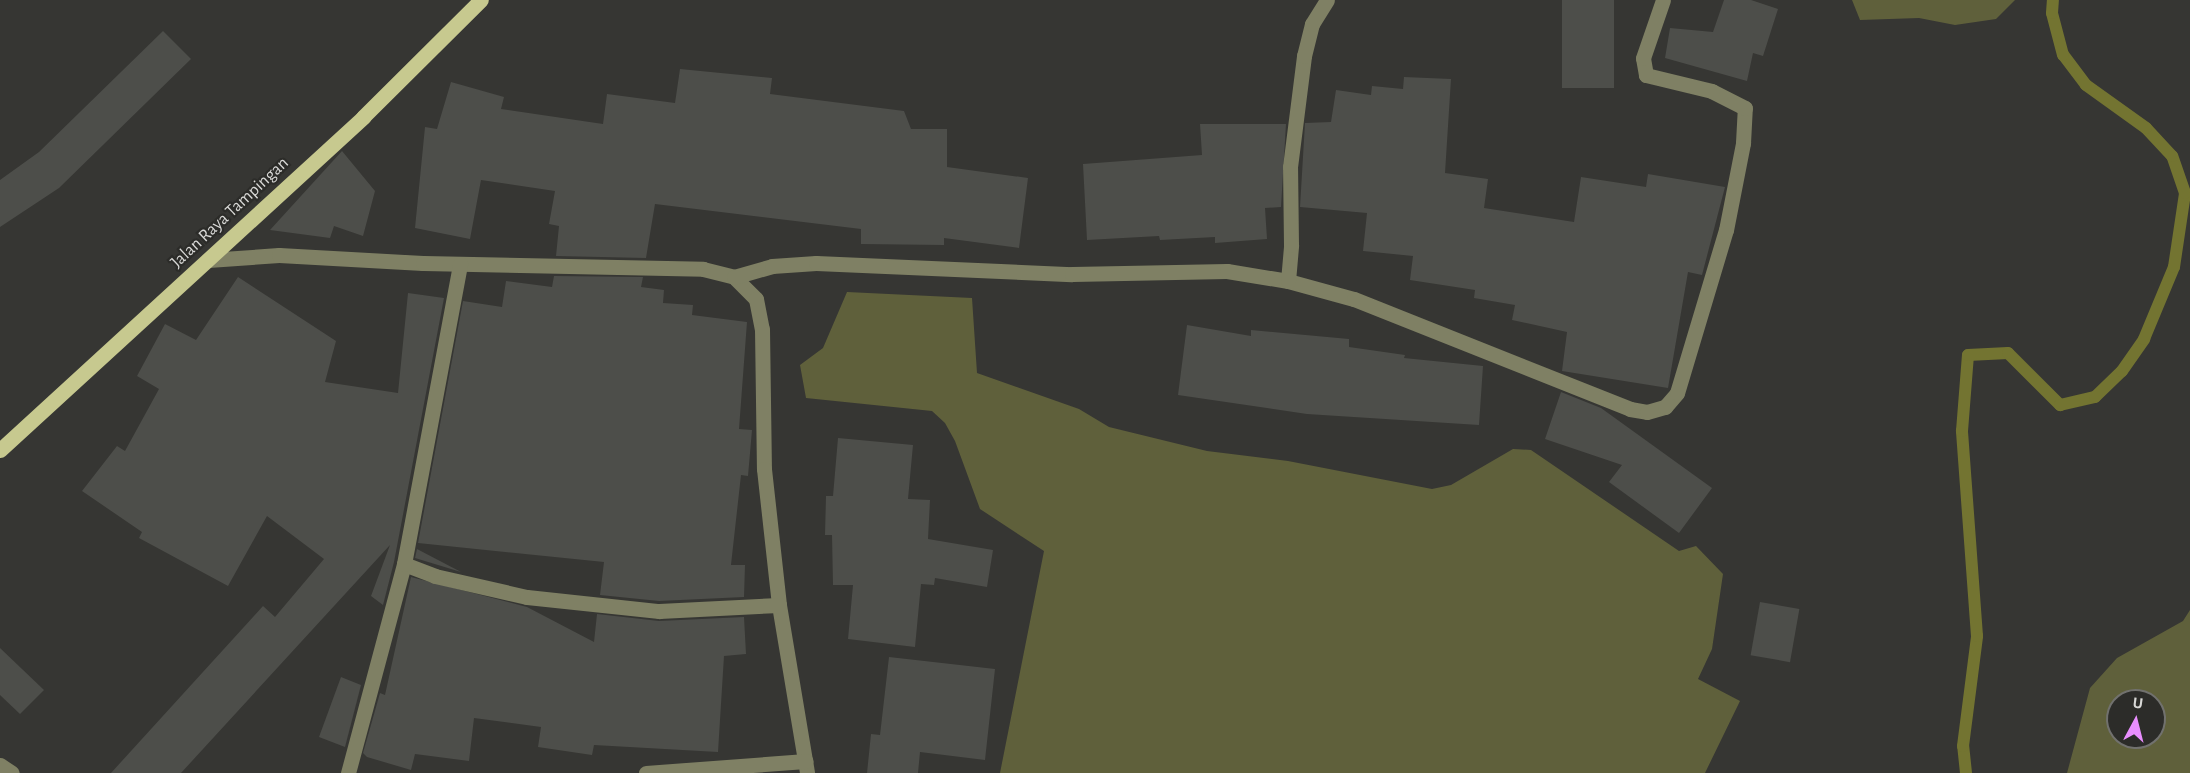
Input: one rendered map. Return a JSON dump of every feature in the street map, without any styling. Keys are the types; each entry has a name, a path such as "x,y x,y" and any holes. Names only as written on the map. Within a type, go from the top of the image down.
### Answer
{"main road":[{"name":"Jalan Raya Tampingan","path":"0,450 363,117 481,0"}],"street":[{"path":"1288,281 1290,167 1304,56 1312,24 1327,0"},
{"path":"734,277 772,266 816,263 1072,274 1227,272 1288,281 1376,307 1630,408 1647,412 1665,407 1677,393 1726,230 1743,143 1745,108 1712,91 1646,75 1643,58 1663,0"},
{"path":"208,260 279,255 460,264 703,269 734,277 756,299 762,329 764,469 779,605 807,767 646,773"},
{"path":"348,773 404,564 460,264"},
{"path":"404,564 435,576 527,597 659,612 779,605"},
{"path":"0,765 12,773"}],"green space":[{"path":"1852,0 2015,0 1996,19 1955,25 1919,18 1860,20"},
{"path":"847,292 972,298 977,373 1079,409 1109,427 1207,451 1288,461 1432,489 1451,485 1513,449 1531,450 1679,551 1696,546 1723,574 1712,649 1698,679 1740,701 1705,773 1000,773 1044,551 980,509 955,441 945,423 932,411 806,398 800,365 823,348"},
{"path":"2190,610 2190,773 2067,773 2090,688 2117,658 2183,621"}],"building":[{"path":"1562,0 1614,0 1614,88 1562,88"},
{"path":"1724,0 1751,0 1778,9 1763,56 1753,53 1747,81 1665,58 1670,28 1713,32"},
{"path":"163,31 191,59 59,188 0,227 0,180 39,152"},
{"path":"680,69 772,78 770,94 904,111 911,129 947,129 947,167 1028,178 1019,248 944,238 944,245 861,244 861,229 655,204 646,258 556,256 559,226 549,224 555,191 481,180 470,239 415,228 425,127 437,129 451,82 504,97 501,109 603,124 607,94 675,103"},
{"path":"1404,77 1451,79 1445,173 1488,179 1484,208 1574,222 1581,177 1646,187 1648,174 1725,187 1702,275 1688,272 1668,388 1562,371 1567,332 1512,320 1515,305 1474,298 1475,290 1410,280 1413,256 1363,251 1367,213 1300,207 1305,123 1331,122 1336,90 1371,95 1372,86 1403,89"},
{"path":"1200,124 1286,124 1281,207 1265,208 1267,239 1215,243 1215,237 1160,240 1159,236 1087,240 1083,164 1202,155"},
{"path":"342,151 375,191 363,236 334,226 330,238 270,230"},
{"path":"554,276 643,277 641,287 664,290 663,303 693,305 692,315 747,322 739,429 752,430 748,476 741,475 731,565 745,565 744,597 659,601 600,595 604,562 418,543 463,301 502,307 506,281 552,287"},
{"path":"238,277 336,341 325,382 398,393 408,293 444,298 394,562 383,605 371,596 390,545 181,773 111,773 263,606 275,617 324,559 267,516 228,586 139,538 142,532 82,491 117,446 125,451 159,389 137,376 165,324 196,340"},
{"path":"1187,325 1251,336 1251,330 1349,339 1349,347 1405,355 1404,358 1483,366 1479,425 1307,414 1178,395"},
{"path":"1561,392 1601,408 1712,488 1679,533 1609,482 1622,465 1545,439"},
{"path":"838,438 913,445 908,499 930,500 928,539 993,550 987,587 935,578 934,585 921,584 915,647 848,639 853,585 833,585 832,535 825,535 826,496 833,496"},
{"path":"417,549 461,572 415,558"},
{"path":"411,577 527,607 594,642 597,614 659,621 744,617 746,654 724,656 718,752 594,745 592,755 538,747 541,727 474,718 469,761 415,754 411,770 367,757 363,753 380,693 385,695"},
{"path":"1760,602 1799,609 1790,662 1751,655"},
{"path":"0,648 44,690 20,714 0,695"},
{"path":"889,657 995,669 985,760 920,752 918,773 867,773 871,734 880,735"},
{"path":"341,677 361,685 345,747 319,737"}],"waterway":[{"path":"1966,773 1963,746 1977,636 1962,431 1968,355 2008,353 2060,405 2095,397 2122,371 2144,339 2174,267 2185,193 2172,156 2146,128 2086,85 2063,55 2052,13 2053,0"}]}
